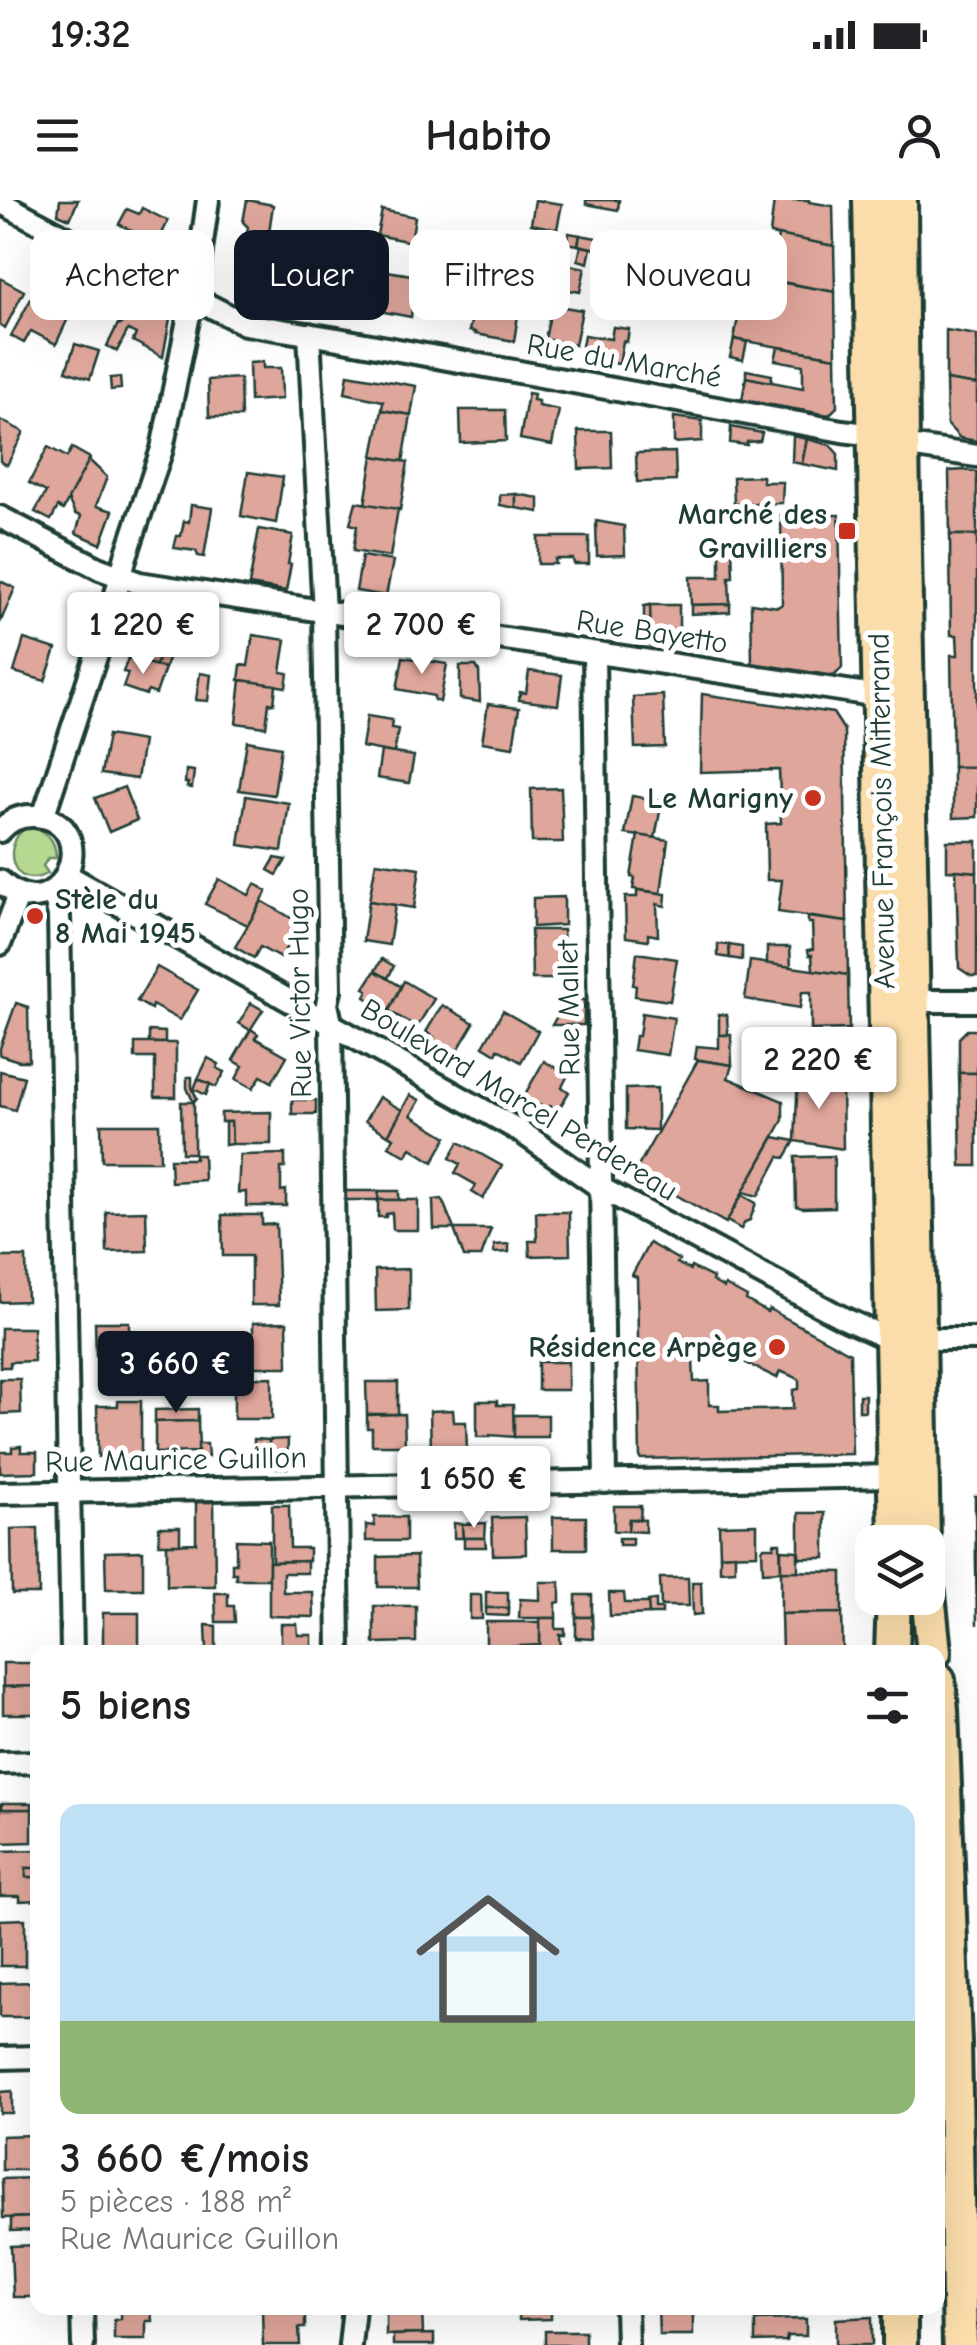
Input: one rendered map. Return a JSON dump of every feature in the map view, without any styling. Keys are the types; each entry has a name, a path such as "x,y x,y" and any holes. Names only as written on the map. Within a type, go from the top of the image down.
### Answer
{"main road":[{"name":"Avenue François Mitterrand","path":"870,200 889,440 912,1001 905,1340 894,1476 895,1525"},
{"name":"Avenue François Mitterrand","path":"900,200 879,696 905,1340 921,1525"},
{"path":"892,1645 893,1615"},
{"path":"930,1615 933,1645"},
{"path":"945,1763 966,2043 960,2345"},
{"path":"900,2315 900,2345"}],"street":[{"path":"204,230 208,200"},
{"name":"Rue du Marché","path":"0,202 52,230"},
{"name":"Rue du Marché","path":"214,308 245,324 977,456"},
{"path":"43,817 162,450 186,320"},
{"name":"Rue Victor Hugo","path":"309,334 324,612 330,990 326,1004 330,1023 339,1645"},
{"name":"Rue Bayetto","path":"0,517 139,584 879,696"},
{"name":"Rue Mallet","path":"594,653 605,1482"},
{"path":"0,831 16,818 43,817 54,822 69,840 72,852 60,883 59,915 72,1645"},
{"path":"0,881 19,894 30,896 60,883"},
{"name":"Boulevard Marcel Perdereau","path":"60,883 330,1023 520,1131 601,1188 843,1318 905,1340"},
{"path":"0,944 19,894"},
{"path":"912,1001 977,1000"},
{"path":"905,1340 977,1339"},
{"name":"Rue Maurice Guillon","path":"0,1493 894,1476"},
{"path":"0,1763 30,1762"},
{"path":"0,2058 30,2057"},
{"path":"82,2315 82,2345"},
{"path":"350,2345 353,2315"},
{"path":"626,2315 627,2345"}],"green space":[{"path":"26,828 44,832 55,851 56,858 48,858 43,866 48,873 36,878 18,872 12,855 18,835"}],"building":[{"path":"60,200 78,200 70,219 58,214"},
{"path":"247,200 273,205 269,230 247,230 243,222"},
{"path":"535,200 562,204 557,229 531,224"},
{"path":"586,200 619,200 618,210 586,204"},
{"path":"774,200 809,200 833,206 834,246 787,237 787,230 770,230"},
{"path":"142,208 168,221 164,230 130,230 119,224 127,209 139,214"},
{"path":"382,210 415,217 409,242 389,237 389,230 378,230"},
{"path":"570,233 580,235 578,245 570,244"},
{"path":"580,235 590,237 590,248 578,245"},
{"path":"787,237 834,246 835,292 787,283"},
{"path":"581,246 590,248 588,263 578,260"},
{"path":"570,265 585,268 580,292 570,290"},
{"path":"389,271 409,275 409,317 389,313"},
{"path":"0,278 24,291 5,328 0,325"},
{"path":"787,283 835,292 836,357 734,339 738,320 787,320"},
{"path":"30,301 30,320 67,320 56,344 31,331 24,343 11,336"},
{"path":"570,308 582,310 575,345 545,339 549,320 570,320"},
{"path":"124,320 170,320 163,357 133,341 136,334 128,330 117,351 107,346 118,324"},
{"path":"471,320 517,320 514,341 469,331"},
{"path":"613,327 629,329 619,364 580,358 584,335 611,339"},
{"path":"946,330 977,335 977,385 946,380"},
{"path":"734,339 747,342 743,360 730,357"},
{"path":"75,344 99,351 90,379 66,371"},
{"path":"778,347 836,357 837,407 829,415 742,400 746,377 803,388 803,365 775,360"},
{"path":"263,362 263,368 281,368 282,399 250,401 249,363"},
{"path":"746,370 772,375 771,382 746,377"},
{"path":"348,374 416,386 411,415 382,410 383,401 345,393"},
{"path":"120,377 121,389 111,390 110,378"},
{"path":"240,378 241,417 209,417 208,380"},
{"path":"946,380 977,385 977,441 960,438 947,424"},
{"path":"528,393 534,394 538,406 559,410 552,445 520,439"},
{"path":"382,410 411,415 403,462 373,456"},
{"path":"460,410 505,410 506,441 461,443"},
{"path":"674,417 702,421 702,441 674,443"},
{"path":"0,420 24,432 7,465 0,461"},
{"path":"731,427 762,433 760,441 747,445 730,443"},
{"path":"578,431 611,431 612,468 579,469"},
{"path":"793,436 807,439 802,464 792,462"},
{"path":"807,439 830,445 838,454 838,471 802,464"},
{"path":"48,447 67,457 72,448 90,458 63,510 58,507 51,520 35,512 46,492 29,483"},
{"path":"675,452 676,481 637,482 636,453"},
{"path":"373,456 408,462 400,510 365,504"},
{"path":"89,460 107,477 96,506 113,511 101,544 76,533 81,516 75,514 68,499"},
{"path":"949,471 977,472 977,535 950,535"},
{"path":"248,472 283,477 276,523 241,516"},
{"path":"762,476 763,482 783,482 782,503 734,504 733,477"},
{"path":"516,494 516,508 500,505 500,495"},
{"path":"516,494 539,498 539,512 516,508"},
{"path":"356,502 398,509 390,557 353,551 357,526 350,524"},
{"path":"191,505 212,508 204,557 196,551 174,548 184,521 189,522"},
{"path":"781,515 839,515 842,668 834,676 752,663 751,603 778,607 782,604"},
{"path":"596,521 624,526 625,555 597,556"},
{"path":"259,529 293,535 286,591 249,585"},
{"path":"950,535 977,535 977,767 953,767 951,655 958,655 957,635 951,635"},
{"path":"538,537 589,537 589,564 555,559 556,564 538,564"},
{"path":"720,542 732,544 730,604 691,605 690,577 720,577"},
{"path":"362,556 393,561 386,596 356,591"},
{"path":"0,581 15,588 0,623"},
{"path":"730,604 730,612 691,614 691,605"},
{"path":"650,605 651,620 644,620 644,606"},
{"path":"650,605 679,605 679,634 651,633"},
{"path":"145,618 175,624 169,641 164,639 156,666 128,658 133,643 138,644"},
{"path":"253,635 286,640 281,672 288,673 286,687 239,680 241,665 248,666"},
{"path":"24,639 56,649 45,681 14,672"},
{"path":"160,652 169,655 165,668 156,666"},
{"path":"403,657 447,664 440,702 434,696 397,689"},
{"path":"128,658 165,668 156,694 148,691 146,695 123,687"},
{"path":"460,666 476,666 479,671 480,702 460,699"},
{"path":"529,671 562,675 558,705 519,700 520,692 526,693"},
{"path":"200,673 211,675 208,701 196,700"},
{"path":"241,680 276,685 266,727 236,723"},
{"name":"Le Marigny","path":"702,694 833,713 844,730 847,922 778,912 782,880 767,880 766,824 781,823 779,770 700,772"},
{"path":"663,695 665,747 635,748 633,697"},
{"path":"488,704 519,708 513,747 482,742"},
{"path":"367,716 392,720 391,728 398,729 394,753 362,747"},
{"path":"108,735 143,741 137,779 101,774"},
{"path":"247,741 281,747 274,795 239,790"},
{"path":"381,751 414,756 409,783 377,778"},
{"path":"953,767 977,767 977,817 953,818"},
{"path":"186,770 194,771 192,788 185,783"},
{"path":"124,787 137,820 109,832 95,798"},
{"path":"561,788 563,842 532,842 531,789"},
{"path":"246,796 289,803 282,851 239,845"},
{"path":"632,796 662,801 655,838 625,834"},
{"path":"638,835 668,840 661,893 633,889 635,878 631,877"},
{"path":"947,841 977,841 977,872 947,870"},
{"path":"275,858 286,860 277,875 268,870"},
{"path":"376,862 420,868 414,908 369,901"},
{"path":"956,870 977,872 977,976 959,968"},
{"path":"219,879 249,895 255,884 267,891 248,925 205,904"},
{"path":"637,890 666,894 665,906 657,904 658,936 648,934 648,940 626,937 625,897 637,897"},
{"path":"564,897 564,925 533,927 533,898"},
{"path":"262,901 298,922 280,958 260,947 254,958 235,947"},
{"path":"369,901 395,905 389,945 363,941"},
{"path":"808,917 847,922 848,975 813,970 808,950 813,949 812,923 808,923"},
{"path":"531,930 563,930 565,979 532,979"},
{"path":"718,944 729,945 730,958 718,956"},
{"path":"729,945 742,947 742,960 730,958"},
{"path":"767,947 790,947 791,967 767,964"},
{"path":"637,953 677,959 670,1001 635,996"},
{"path":"382,959 394,966 388,978 375,971"},
{"path":"750,961 848,975 849,1029 811,1030 811,992 802,992 800,1008 745,999"},
{"path":"157,967 198,990 180,1020 137,1001"},
{"path":"375,971 402,987 389,1011 365,997 368,990 364,988"},
{"path":"404,981 434,999 417,1027 389,1011"},
{"path":"568,997 584,1000 584,1025 552,1025"},
{"path":"16,1003 28,1007 29,1061 0,1055"},
{"path":"251,1003 263,1010 250,1030 239,1023"},
{"path":"442,1005 474,1023 456,1053 426,1032"},
{"path":"503,1011 538,1031 521,1062 498,1049 496,1054 483,1046"},
{"path":"642,1013 674,1018 668,1055 633,1050"},
{"path":"719,1014 727,1015 728,1035 719,1035"},
{"path":"251,1029 258,1034 255,1038 287,1056 272,1082 261,1076 253,1088 236,1079 243,1066 233,1060"},
{"path":"967,1030 977,1030 977,1073 959,1073 959,1038"},
{"path":"149,1031 165,1032 165,1043 149,1043"},
{"path":"719,1035 731,1035 732,1065 695,1059 697,1046 719,1048"},
{"path":"135,1043 176,1043 176,1097 155,1097 155,1058 135,1058"},
{"path":"208,1058 225,1072 216,1087 198,1079"},
{"path":"698,1060 732,1065 728,1078 783,1101 783,1120 726,1223 635,1172"},
{"path":"544,1061 568,1075 562,1087 569,1092 558,1110 550,1106 548,1110 524,1096"},
{"path":"0,1071 24,1077 15,1110 0,1106"},
{"path":"959,1073 977,1073 977,1166 961,1166"},
{"path":"798,1075 842,1083 843,1149 795,1141"},
{"path":"187,1077 192,1077 197,1099 193,1101 187,1088"},
{"path":"198,1079 210,1084 206,1095 194,1089"},
{"path":"657,1088 657,1130 626,1129 626,1089"},
{"path":"410,1095 420,1100 411,1115 447,1137 433,1162 411,1148 406,1156 389,1146 394,1138 388,1135"},
{"path":"379,1097 402,1110 388,1135 365,1121"},
{"path":"292,1100 316,1100 316,1114 292,1114"},
{"path":"181,1102 194,1102 194,1153 182,1153"},
{"path":"271,1112 271,1144 232,1144 231,1122 221,1122 221,1113"},
{"path":"225,1122 231,1122 232,1144 225,1145"},
{"path":"101,1124 159,1124 160,1161 102,1161"},
{"path":"774,1137 795,1141 785,1158 779,1157 758,1196 743,1192"},
{"path":"459,1142 502,1166 483,1199 472,1192 476,1185 455,1173 460,1164 450,1158"},
{"path":"285,1154 281,1191 286,1190 286,1206 246,1206 246,1192 238,1193 240,1155"},
{"path":"195,1155 203,1155 204,1180 171,1182 170,1159 195,1159"},
{"path":"834,1156 834,1207 796,1206 795,1157"},
{"path":"345,1191 379,1191 378,1200 345,1200"},
{"path":"379,1191 399,1191 399,1200 378,1200"},
{"path":"742,1195 756,1203 750,1220 741,1229 727,1221"},
{"path":"442,1199 454,1229 434,1229 433,1200"},
{"path":"378,1200 418,1200 418,1230 393,1230 392,1213 378,1217"},
{"path":"146,1211 147,1251 107,1252 106,1212"},
{"path":"536,1212 569,1212 570,1255 530,1256 529,1241 537,1241"},
{"path":"222,1215 262,1215 262,1225 276,1224 279,1305 251,1305 251,1256 223,1256"},
{"path":"454,1229 491,1229 481,1257 464,1257"},
{"name":"Résidence Arpège","path":"649,1243 679,1260 677,1263 713,1278 712,1281 747,1297 767,1312 769,1309 850,1353 852,1454 640,1459 637,1277 632,1275","holes":["703,1342 736,1358 737,1355 777,1378 780,1371 799,1379 799,1389 793,1390 793,1409 719,1411 719,1405 709,1405 709,1381 694,1382 693,1360"]},
{"path":"509,1244 509,1252 494,1253 494,1245"},
{"path":"0,1257 26,1257 27,1301 0,1302"},
{"path":"409,1269 409,1310 376,1311 375,1270"},
{"path":"95,1322 129,1322 129,1356 96,1356"},
{"path":"287,1322 288,1367 253,1367 253,1354 237,1354 237,1335 253,1335 253,1323"},
{"path":"1,1328 33,1328 34,1361 10,1362 10,1367 0,1367"},
{"path":"538,1362 568,1362 568,1390 538,1390"},
{"path":"272,1377 272,1419 234,1419 234,1378"},
{"path":"0,1379 20,1379 21,1413 0,1414"},
{"path":"366,1382 398,1382 398,1414 367,1414"},
{"path":"859,1395 865,1395 865,1411 859,1411"},
{"path":"118,1401 141,1401 141,1456 98,1457 97,1406 118,1406"},
{"path":"477,1401 513,1405 514,1437 477,1437"},
{"path":"198,1409 198,1421 155,1422 155,1410"},
{"path":"453,1410 454,1422 466,1422 467,1451 431,1451 430,1411"},
{"path":"404,1414 405,1445 372,1445 367,1415"},
{"path":"514,1415 548,1415 548,1437 514,1437"},
{"path":"198,1421 199,1452 155,1453 155,1422"},
{"path":"254,1439 269,1440 269,1450 254,1450"},
{"path":"288,1439 287,1468 254,1468 254,1450 269,1450 269,1440"},
{"path":"198,1444 207,1444 208,1457 198,1457"},
{"path":"21,1446 21,1452 37,1452 37,1472 0,1473 0,1452 12,1452 12,1447"},
{"path":"977,1496 977,1625 975,1508"},
{"path":"196,1502 214,1502 215,1586 167,1586 167,1544 196,1543"},
{"path":"272,1505 289,1505 290,1548 309,1548 309,1561 272,1562"},
{"path":"614,1506 641,1506 640,1519 629,1519 628,1531 614,1531"},
{"path":"799,1513 825,1513 825,1558 799,1558"},
{"path":"374,1517 406,1517 406,1541 366,1541 366,1525 375,1526"},
{"path":"525,1517 526,1554 493,1555 492,1518"},
{"path":"553,1517 586,1517 586,1549 553,1549"},
{"path":"629,1519 645,1520 645,1532 628,1531"},
{"path":"454,1523 462,1524 463,1538 454,1538"},
{"path":"486,1523 485,1538 463,1538 462,1524"},
{"path":"757,1524 757,1554 720,1555 719,1525"},
{"path":"159,1527 180,1527 180,1544 159,1544"},
{"path":"38,1528 39,1594 12,1594 11,1529"},
{"path":"464,1538 485,1538 486,1547 464,1547"},
{"path":"619,1538 632,1538 632,1545 619,1545"},
{"path":"236,1540 269,1541 269,1579 236,1579 232,1563 236,1563"},
{"path":"774,1543 780,1543 781,1571 763,1572 762,1550 774,1547"},
{"path":"781,1550 798,1551 798,1572 781,1571"},
{"path":"143,1551 143,1589 106,1589 105,1552"},
{"path":"735,1554 735,1570 720,1571 720,1555"},
{"path":"416,1556 417,1587 378,1587 378,1557"},
{"path":"307,1561 307,1573 283,1573 283,1592 313,1592 314,1617 269,1616 269,1562"},
{"path":"781,1571 842,1572 842,1613 781,1614"},
{"path":"660,1578 688,1578 689,1606 661,1606"},
{"path":"540,1582 560,1582 556,1618 519,1618 520,1599 540,1600"},
{"path":"692,1582 701,1582 702,1614 693,1615"},
{"path":"486,1592 508,1592 508,1608 486,1608"},
{"path":"215,1593 228,1593 228,1606 234,1606 235,1622 216,1622"},
{"path":"609,1593 624,1593 625,1603 649,1603 649,1614 610,1616"},
{"path":"470,1595 481,1595 482,1619 470,1619"},
{"path":"576,1595 592,1595 592,1617 576,1617"},
{"path":"656,1600 656,1609 662,1609 662,1614 649,1614 648,1601"},
{"path":"374,1606 416,1606 416,1642 374,1643"},
{"path":"486,1608 508,1608 508,1616 486,1615"},
{"path":"103,1613 139,1613 139,1645 103,1645"},
{"path":"842,1613 843,1645 782,1645 781,1614"},
{"path":"576,1617 592,1617 593,1639 576,1638"},
{"path":"540,1618 556,1618 556,1629 565,1629 565,1635 560,1635 561,1645 540,1645"},
{"path":"486,1622 540,1622 540,1645 486,1645"},
{"path":"281,1624 297,1624 298,1635 312,1635 312,1645 281,1645"},
{"path":"206,1625 216,1626 216,1645 207,1645"},
{"path":"3,1663 30,1663 30,1686 3,1687"},
{"path":"30,1686 30,1714 3,1714 3,1687"},
{"path":"0,1803 2,1809 30,1809 30,1842 0,1843"},
{"path":"2,1803 30,1803 30,1809 2,1809"},
{"path":"30,1850 26,1877 30,1877 30,1900 0,1896 0,1851"},
{"path":"25,1919 25,1966 0,1966 0,1920"},
{"path":"30,1982 30,2017 0,2017 0,1983"},
{"path":"12,2091 12,2113 0,2113 0,2092"},
{"path":"30,2135 30,2170 2,2170 2,2136"},
{"path":"30,2178 30,2217 3,2218 2,2179"},
{"path":"30,2217 30,2230 11,2231 11,2218"},
{"path":"30,2245 30,2297 13,2297 11,2246"},
{"path":"121,2315 152,2315 152,2321 146,2321 146,2339 114,2339 114,2320 121,2319"},
{"path":"262,2315 305,2315 305,2328 299,2328 300,2345 263,2345"},
{"path":"386,2315 422,2315 423,2334 386,2335"},
{"path":"519,2315 551,2315 551,2319 519,2320"},
{"path":"658,2315 693,2315 693,2335 659,2335"},
{"path":"872,2317 872,2345 836,2345 836,2319"},
{"path":"806,2319 806,2336 755,2342 755,2320"},
{"path":"545,2331 585,2331 585,2345 545,2345"},
{"path":"434,2334 434,2345 393,2345 393,2335"}],"place":[{"name":"Marché des Gravilliers","path":"847,531"},
{"name":"Le Marigny","path":"813,798"},
{"name":"Stèle du 8 Mai 1945","path":"35,916"},
{"name":"Résidence Arpège","path":"777,1347"}]}
